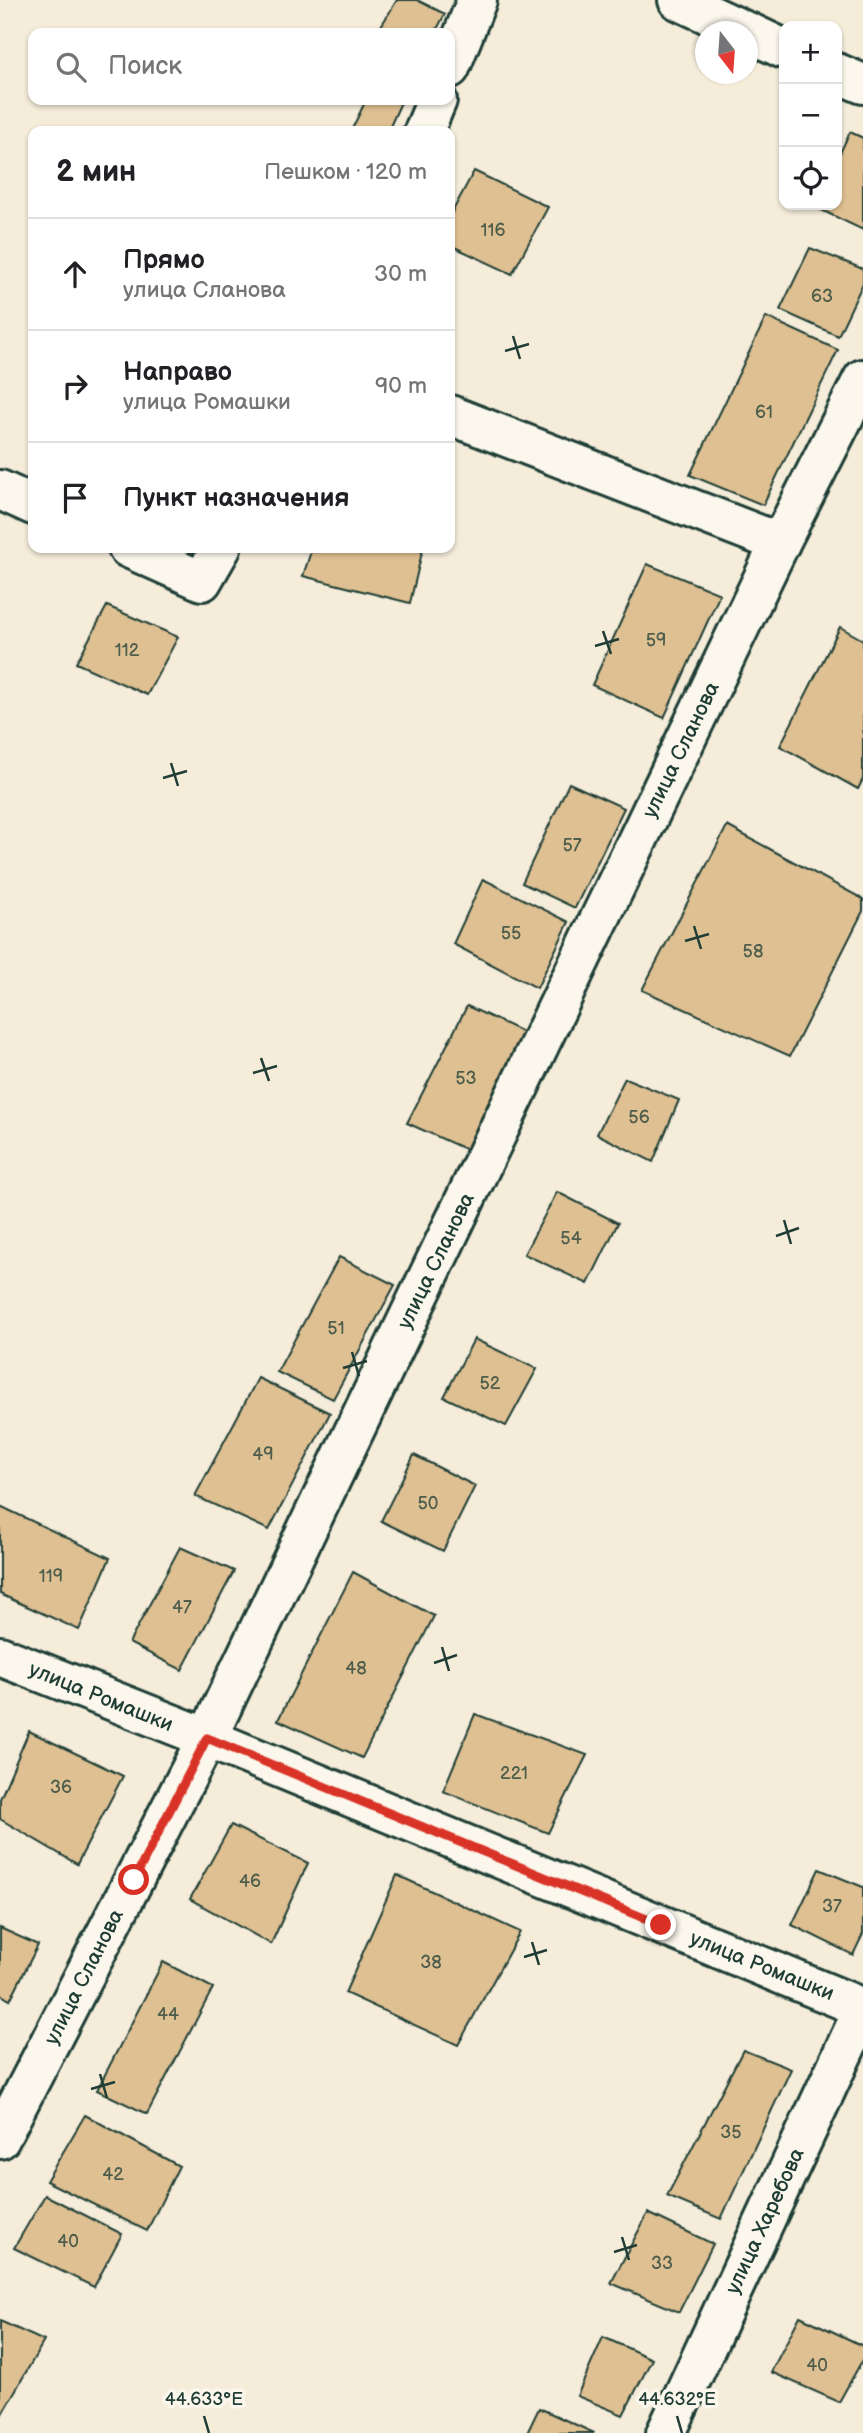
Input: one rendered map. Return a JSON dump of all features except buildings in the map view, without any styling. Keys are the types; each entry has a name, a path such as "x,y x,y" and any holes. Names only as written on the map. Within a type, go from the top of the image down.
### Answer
{"street":[{"path":"455,55 477,0"},
{"path":"678,0 723,21"},
{"path":"758,37 779,47"},
{"path":"842,74 863,85"},
{"path":"426,126 435,105"},
{"name":"улица Сланова","path":"0,2139 207,1738 780,542 863,379"},
{"path":"455,417 780,542"},
{"path":"0,490 28,503"},
{"path":"139,553 202,581 218,553"},
{"name":"улица Ромашки","path":"0,1657 207,1738 863,2009"},
{"name":"улица Харебова","path":"666,2433 863,2009"}],"route":[{"path":"134,1880 207,1738 661,1925"}]}
